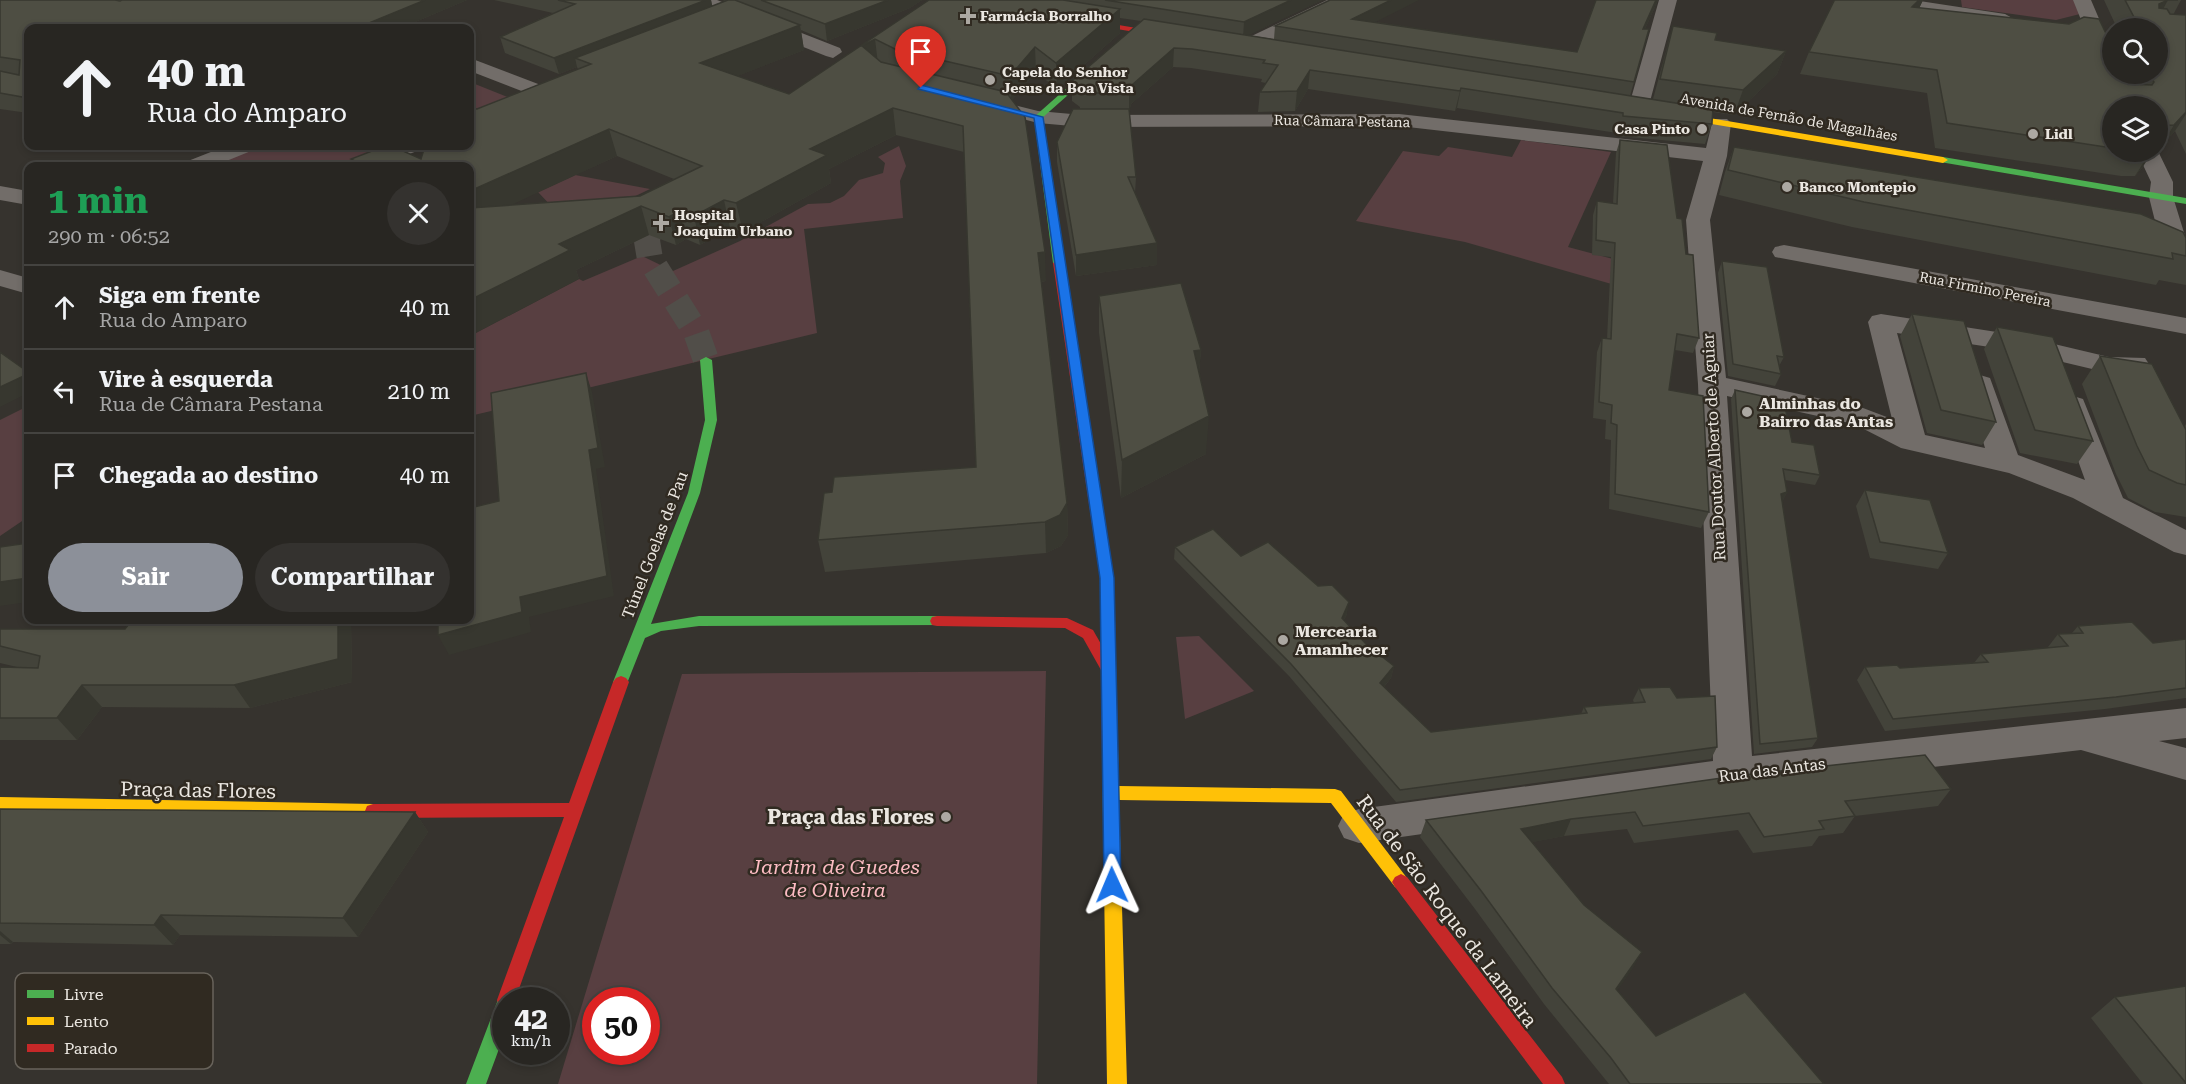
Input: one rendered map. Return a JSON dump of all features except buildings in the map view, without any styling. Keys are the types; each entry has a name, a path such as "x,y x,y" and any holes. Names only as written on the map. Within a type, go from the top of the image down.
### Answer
{"main road":[{"path":"1068,18 1191,39"},
{"path":"1117,1084 1107,578 1038,117 1138,30"},
{"path":"1235,46 1265,51"},
{"name":"Avenida de Fernão de Magalhães","path":"1633,108 2186,201"},
{"name":"Túnel Goelas de Pau","path":"638,635 694,494 702,466 711,420 706,360"},
{"path":"511,987 638,635 658,626 699,621 1056,621 1085,629 1094,640 1107,668"},
{"name":"Rua de São Roque da Lameira","path":"1111,793 1335,796 1555,1084"},
{"name":"Praça das Flores","path":"0,804 285,811 575,810"},
{"path":"476,1084 492,1040"}],"street":[{"path":"701,0 832,56"},
{"path":"1235,46 1341,0"},
{"path":"1633,108 1668,0"},
{"path":"1877,0 2025,22"},
{"path":"2082,0 2102,47"},
{"path":"712,23 733,15"},
{"path":"2076,30 2096,33"},
{"path":"474,66 539,91"},
{"path":"509,103 561,82"},
{"name":"Rua Câmara Pestana","path":"964,98 1038,117 1083,121 1399,120 1716,156"},
{"name":"Rua Doutor Alberto de Aguiar","path":"1720,123 1716,156 1698,220 1712,384 1732,774"},
{"path":"205,162 233,150"},
{"path":"371,162 399,150"},
{"path":"2153,162 2162,182 2161,197 2167,221 2186,271"},
{"path":"0,193 24,197"},
{"name":"Rua Firmino Pereira","path":"1784,252 2186,326"},
{"path":"0,278 24,285"},
{"path":"2112,313 2150,392"},
{"path":"1912,441 1881,322 1964,334 2053,351 2109,365 2135,364"},
{"path":"1964,334 2005,462"},
{"path":"2053,351 2110,505"},
{"path":"1712,384 1863,417 1912,441 2018,465 2084,491 2186,544"},
{"name":"Rua das Antas","path":"1359,826 1732,774 2186,723"},
{"path":"2080,736 2186,764"}],"green space":[{"path":"1961,0 2074,0 2080,14 2056,20 1962,7"},
{"path":"474,84 510,98 474,112"},
{"path":"1521,140 1611,152 1568,247 1699,282 1622,287 1465,242 1356,221 1403,151 1439,156 1448,147 1512,157"},
{"path":"899,146 906,166 900,181 903,218 804,229 817,333 474,415 474,334 579,279 583,281 642,256 673,271 740,241 808,204 830,203 844,196 859,180 883,173 885,163 878,157"},
{"path":"249,150 380,150 348,162 220,162"},
{"path":"575,175 650,189 571,227 538,192"},
{"path":"24,408 24,520 0,536 0,420"},
{"path":"1199,636 1254,691 1185,719 1176,637"},
{"name":"Jardim de Guedes de Oliveira","path":"1046,671 1037,1084 558,1084 564,1065 570,1065 570,1044 582,1005 582,1065 660,1065 660,987 587,987 682,674"}],"tunnel":[{"path":"666,196 649,226 647,241 650,259 696,332 706,360"}],"traffic: fast":[{"path":"1058,263 1038,117 1107,57"},
{"path":"1943,160 2186,201"},
{"path":"621,682 694,493 711,420 706,360"},
{"path":"638,635 659,626 699,621 937,621"},
{"path":"476,1084 492,1041"}],"traffic: slow":[{"path":"1667,114 1943,160"},
{"path":"1110,749 1117,1084"},
{"path":"1111,793 1335,796 1401,882"},
{"path":"0,804 373,811"}],"traffic: jam":[{"path":"1077,20 1178,37"},
{"path":"1058,263 1107,578 1110,749"},
{"path":"937,621 1067,623 1088,634 1106,666"},
{"path":"511,987 621,682"},
{"path":"373,811 575,810"},
{"path":"1401,882 1555,1084"}],"place":[{"name":"Farmácia Borralho","path":"968,16"},
{"name":"Capela do Senhor Jesus da Boa Vista","path":"990,80"},
{"name":"Casa Pinto","path":"1702,129"},
{"name":"Lidl","path":"2033,134"},
{"name":"Banco Montepio","path":"1787,187"},
{"name":"Hospital Joaquim Urbano","path":"661,223"},
{"name":"Alminhas do Bairro das Antas","path":"1747,412"},
{"name":"Mercearia Amanhecer","path":"1283,640"},
{"name":"Praça das Flores","path":"946,817"}],"route":[{"path":"921,88 1038,117 1038,132 1107,578 1112,885"}]}
